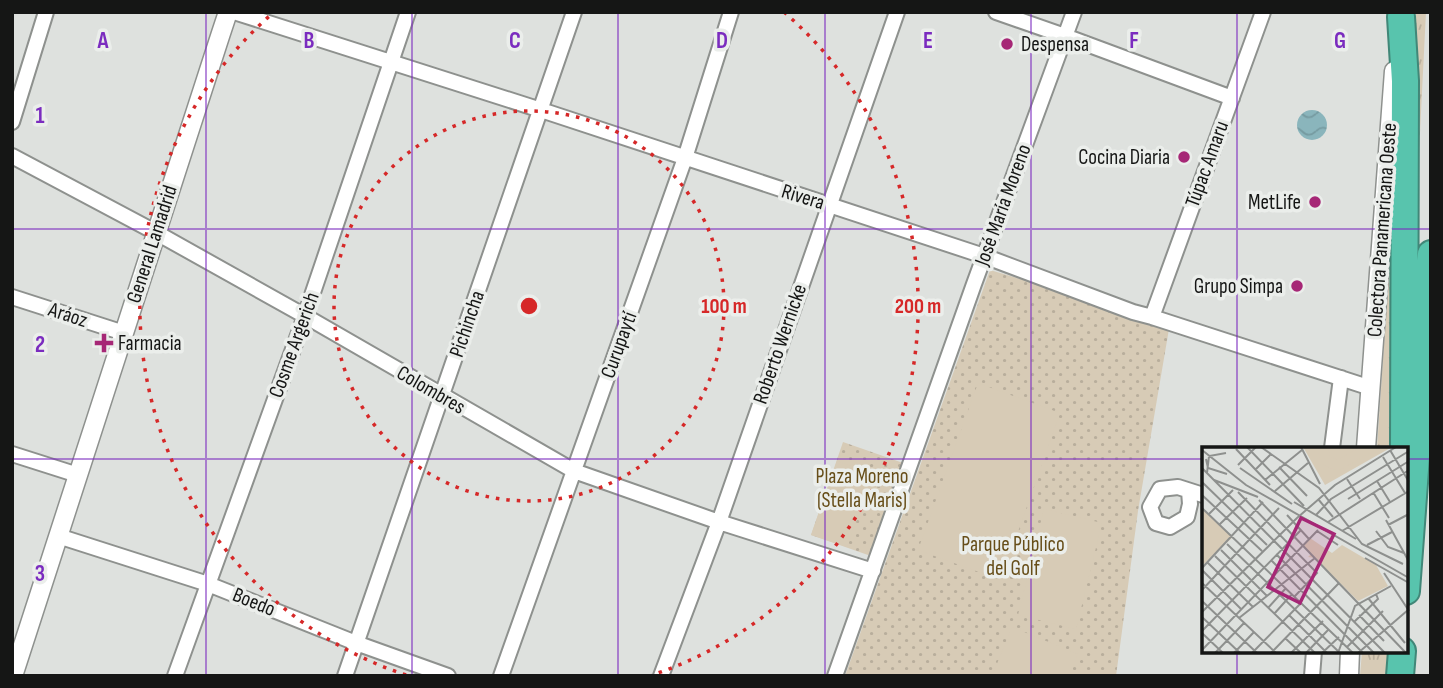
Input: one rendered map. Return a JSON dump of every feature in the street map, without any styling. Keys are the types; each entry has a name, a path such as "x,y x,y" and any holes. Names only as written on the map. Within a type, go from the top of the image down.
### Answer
{"highway":[{"path":"1401,15 1405,81 1404,447"},
{"path":"1408,568 1431,254"},
{"path":"1400,676 1402,653"}],"street":[{"path":"12,122 46,12"},
{"name":"General Lamadrid","path":"13,676 228,12"},
{"name":"Rivera","path":"234,12 828,204 984,256 1133,312 1371,388"},
{"name":"Cosme Argerich","path":"175,676 305,316 408,12"},
{"name":"Pichincha","path":"345,676 574,12"},
{"name":"Curupaytí","path":"501,676 685,158 731,12"},
{"name":"Roberto Wernicke","path":"661,676 719,522 897,12"},
{"path":"996,12 1231,98"},
{"name":"José María Moreno","path":"835,676 1074,12"},
{"name":"Túpac Amaru","path":"1152,317 1263,12"},
{"name":"Colectora Panamericana Oeste","path":"1366,447 1388,144 1401,15"},
{"name":"Colombres","path":"12,156 305,316 574,471 719,522 873,571"},
{"name":"Aráoz","path":"12,297 124,333"},
{"path":"1332,447 1341,379"},
{"path":"12,454 78,475"},
{"name":"Boedo","path":"58,537 208,584 356,643 448,676"},
{"path":"1312,676 1314,653"},
{"path":"1349,676 1350,653"}],"green space":[{"path":"1416,12 1426,12 1409,353 1411,124"},
{"path":"1397,152 1398,447 1377,447"},
{"name":"Parque Público del Golf","path":"990,270 1170,323 1138,511 1116,676 845,676"},
{"path":"978,383 1060,413 1001,580 918,550"},
{"name":"Plaza Moreno (Stella Maris)","path":"843,442 906,464 874,551 868,555 811,535"},
{"path":"837,461 873,474 847,547 811,535"},
{"path":"1044,509 1102,523 1076,629 1018,615"},
{"path":"1012,627 1078,654 1069,676 992,676"},
{"path":"1362,653 1388,653 1386,676 1360,676"}],"water":[{"path":"1312,110 1323,114 1327,125 1323,136 1312,140 1301,136 1297,125 1301,114"}],"place":[{"name":"Despensa","path":"1007,44"},
{"name":"Cocina Diaria","path":"1184,157"},
{"name":"MetLife","path":"1315,202"},
{"name":"Grupo Simpa","path":"1297,286"},
{"name":"Farmacia","path":"104,343"}]}
